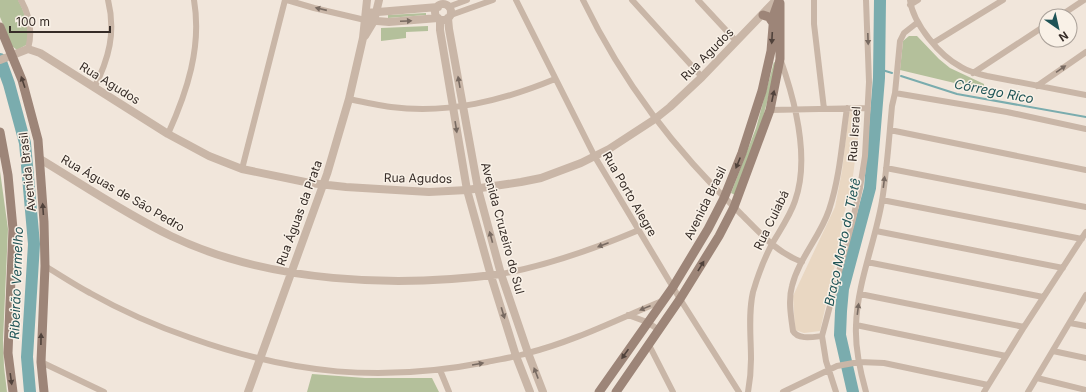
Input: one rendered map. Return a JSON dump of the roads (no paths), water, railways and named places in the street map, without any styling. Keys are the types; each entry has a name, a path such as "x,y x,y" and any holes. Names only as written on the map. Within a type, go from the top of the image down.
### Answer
{"main road":[{"path":"616,392 680,299 720,236 734,207 770,110 780,59 778,0"},
{"name":"Avenida Brasil","path":"599,392 673,286 708,229 724,198 742,153 762,92 771,51 774,14 778,0"},
{"path":"763,15 769,17 773,22"},
{"name":"Avenida Brasil","path":"0,28 22,80 38,140 44,222 45,266 41,362 44,392"},
{"name":"Avenida Brasil","path":"0,132 8,175 13,229 8,347 12,392"}],"street":[{"path":"0,60 28,49 31,38 31,28 28,14 21,0"},
{"path":"94,88 106,62 111,41 112,29 108,0"},
{"path":"168,134 185,94 191,69 196,34 194,0"},
{"path":"196,14 198,0"},
{"path":"242,169 286,0 354,17 365,16 376,12 438,7 442,5 449,13"},
{"name":"Rua Águas da Prata","path":"248,392 290,272 323,185 349,99 363,38 367,0"},
{"path":"374,21 379,0"},
{"path":"365,16 374,21 389,22 444,20 449,13 467,0"},
{"path":"449,13 463,12 493,0"},
{"name":"Rua Porto Alegre","path":"516,0 596,157 680,299 739,392"},
{"path":"583,0 605,43 655,119 724,198 772,244 800,261"},
{"path":"632,0 702,77"},
{"path":"698,0 736,41"},
{"name":"Rua Agudos","path":"28,49 40,53 168,134 208,156 242,169 323,185 429,192 466,190 541,178 596,157 655,119 702,77 778,0"},
{"path":"814,0 814,24 824,109"},
{"name":"Rua Israel","path":"822,336 860,188 865,156 869,82 866,0"},
{"path":"918,0 910,2 913,14 918,22 940,52 960,67 974,73 1086,95"},
{"path":"933,43 1003,0"},
{"path":"1072,8 1084,0 1086,4"},
{"path":"438,7 435,14 439,19"},
{"name":"Avenida Cruzeiro do Sul","path":"449,13 449,29 478,189 502,274 528,354 543,392"},
{"name":"Avenida Cruzeiro do Sul","path":"439,19 466,190 516,356 530,392"},
{"name":"Rua Águas da Prata","path":"363,38 374,21"},
{"path":"866,392 857,362 856,325 860,294 876,231 882,200 900,41 904,32 918,22"},
{"path":"974,73 1038,30"},
{"path":"1037,86 1086,52"},
{"name":"Rua Cuiabá","path":"748,392 751,361 750,312 752,299 761,267 795,201 800,179 800,143 788,82 780,59"},
{"path":"349,99 402,108 453,107 491,101 555,79"},
{"path":"895,93 1007,112 1086,129"},
{"path":"836,392 831,369 826,361 822,336 799,336 794,334 790,307 791,287 800,261 826,219 833,196 847,108"},
{"path":"770,110 868,108"},
{"path":"890,130 1086,170"},
{"name":"Rua Águas de São Pedro","path":"40,159 171,236 213,253 258,266 337,279 384,281 437,280 491,276 541,266 577,255 639,230"},
{"path":"886,168 1086,207"},
{"path":"882,200 1082,238"},
{"path":"876,231 1063,268"},
{"path":"984,392 1043,297 1086,232"},
{"path":"867,262 1043,297"},
{"path":"45,266 89,293 135,316 171,331 227,351 313,369 358,373 381,374 440,370 528,354 568,342 663,301"},
{"path":"860,294 1024,327"},
{"path":"1028,392 1086,295"},
{"path":"628,315 647,322 659,330"},
{"path":"1070,322 1086,326"},
{"path":"856,325 1006,356"},
{"path":"649,345 673,392"},
{"path":"1053,351 1086,358"},
{"path":"41,362 104,392"},
{"path":"783,392 831,369 857,362 884,364 988,386"},
{"path":"440,370 449,392"},
{"path":"1037,378 1086,390"}],"waterway":[{"name":"Braço Morto do Tietê","path":"853,392 840,335 841,311 843,289 870,188 879,78 880,0"},
{"name":"Ribeirão Vermelho","path":"0,59 9,84 25,143 34,244 27,357 30,392"},
{"name":"Córrego Rico","path":"879,69 892,73"},
{"name":"Córrego Rico","path":"901,76 957,94 1086,117"}]}
